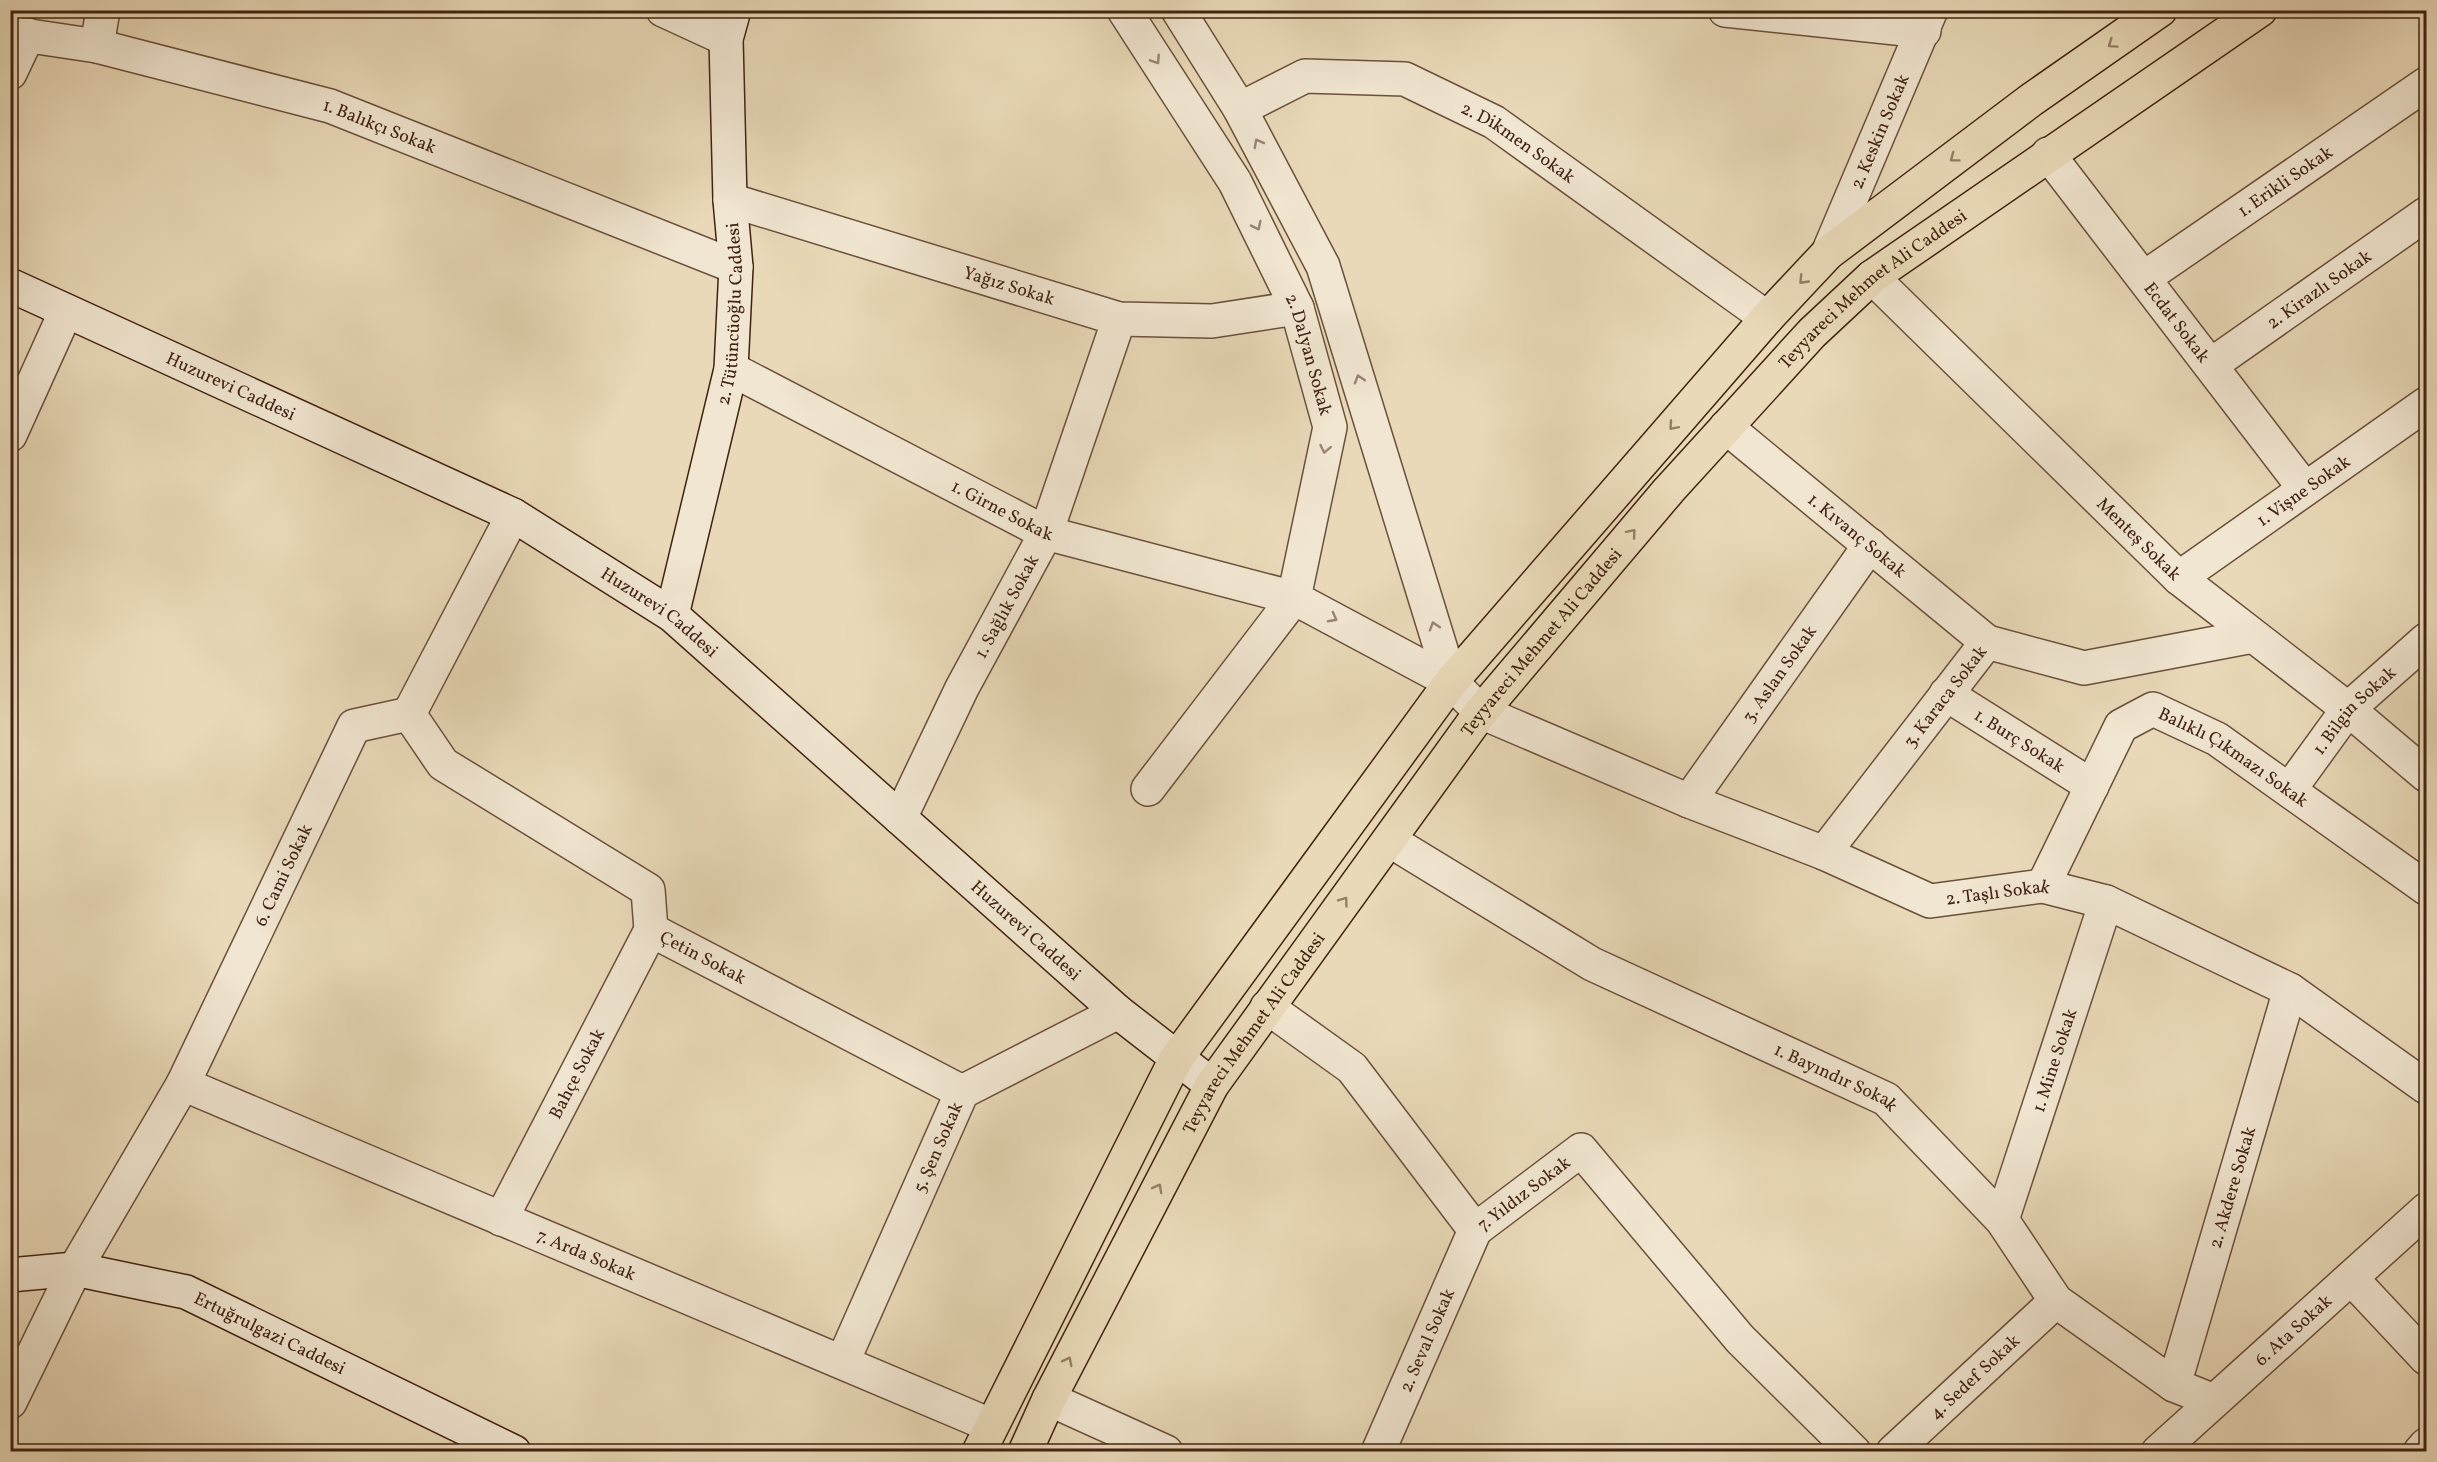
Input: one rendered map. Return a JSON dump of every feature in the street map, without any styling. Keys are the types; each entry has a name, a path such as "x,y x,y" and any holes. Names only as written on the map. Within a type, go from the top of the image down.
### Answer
{"main road":[{"path":"968,1452 985,1438 1176,1059 1451,682 1767,318 1828,253 2031,100 2160,10"},
{"name":"Teyyareci Mehmet Ali Caddesi","path":"1025,1452 1049,1399 1212,1085 1481,712 1669,490 1812,333 1872,277 2260,10"}],"street":[{"path":"97,46 103,10"},
{"path":"663,10 730,25"},
{"name":"2. Dalyan Sokak","path":"1124,10 1235,182 1297,308 1329,427 1294,598"},
{"path":"1178,10 1240,109 1323,266 1451,682"},
{"path":"1725,10 1928,21"},
{"name":"2. Keskin Sokak","path":"1828,253 1928,21"},
{"name":"2. Tütüncüoğlu Caddesi","path":"672,615 731,369 736,267 730,200 730,25"},
{"path":"10,73 19,34"},
{"name":"1. Balıkçı Sokak","path":"19,34 97,46 330,106 736,267"},
{"name":"2. Dikmen Sokak","path":"1240,109 1305,76 1405,78 1494,122 1767,318"},
{"name":"1. Erikli Sokak","path":"2144,278 2427,84"},
{"name":"Ecdat Sokak","path":"2048,154 2305,489"},
{"name":"Yağız Sokak","path":"730,200 1119,319 1212,321 1297,308"},
{"name":"2. Kirazlı Sokak","path":"2211,364 2427,214"},
{"name":"Menteş Sokak","path":"1872,277 2179,578 2348,709 2427,775"},
{"name":"Huzurevi Caddesi","path":"10,285 513,515 672,615 1118,1012 1212,1085"},
{"path":"10,435 66,311"},
{"name":"1. Sağlık Sokak","path":"900,818 962,688 1046,533 1119,319"},
{"name":"1. Girne Sokak","path":"731,369 1046,533 1294,598"},
{"name":"1. Vişne Sokak","path":"2179,578 2427,404"},
{"name":"1. Kıvanç Sokak","path":"1726,427 1987,642"},
{"path":"409,714 513,515"},
{"name":"3. Aslan Sokak","path":"1689,801 1870,545"},
{"path":"1148,789 1294,598 1451,682 1481,712"},
{"name":"3. Karaca Sokak","path":"1824,853 1987,642 2084,668 2253,636"},
{"name":"1. Bilgin Sokak","path":"2290,789 2348,709 2427,640"},
{"name":"1. Burç Sokak","path":"1946,694 2092,786"},
{"name":"Balıklı Çıkmazı Sokak","path":"2043,886 2121,726 2153,709 2217,739 2427,888"},
{"name":"2. Taşlı Sokak","path":"1481,712 1689,801 1824,853 1930,900 2043,886 2106,902 2290,990 2427,1087"},
{"name":"Çetin Sokak","path":"409,714 443,764 648,891 651,930 962,1092"},
{"name":"6. Cami Sokak","path":"10,1402 75,1269 183,1084 354,726 409,714"},
{"name":"1. Bayındır Sokak","path":"1389,840 1592,964 1886,1099 2002,1220 2056,1301 2174,1385 2214,1401"},
{"name":"1. Mine Sokak","path":"2002,1220 2106,902"},
{"name":"Bahçe Sokak","path":"501,1219 651,930"},
{"name":"2. Akdere Sokak","path":"2174,1385 2290,990"},
{"name":"7. Yıldız Sokak","path":"1267,1006 1352,1068 1475,1230 1581,1150 1740,1340 1854,1452"},
{"name":"5. Şen Sokak","path":"843,1361 962,1092 1118,1012"},
{"name":"7. Arda Sokak","path":"183,1084 843,1361 985,1438"},
{"name":"6. Ata Sokak","path":"2158,1452 2427,1210"},
{"name":"2. Seval Sokak","path":"1378,1452 1475,1230"},
{"name":"Ertuğrulgazi Caddesi","path":"10,1275 75,1269 186,1292 514,1452"},
{"path":"2351,1278 2427,1358"},
{"name":"4. Sedef Sokak","path":"1893,1452 2056,1301"},
{"path":"1049,1399 1167,1452"},
{"path":"2420,1452 2427,1445"}]}
